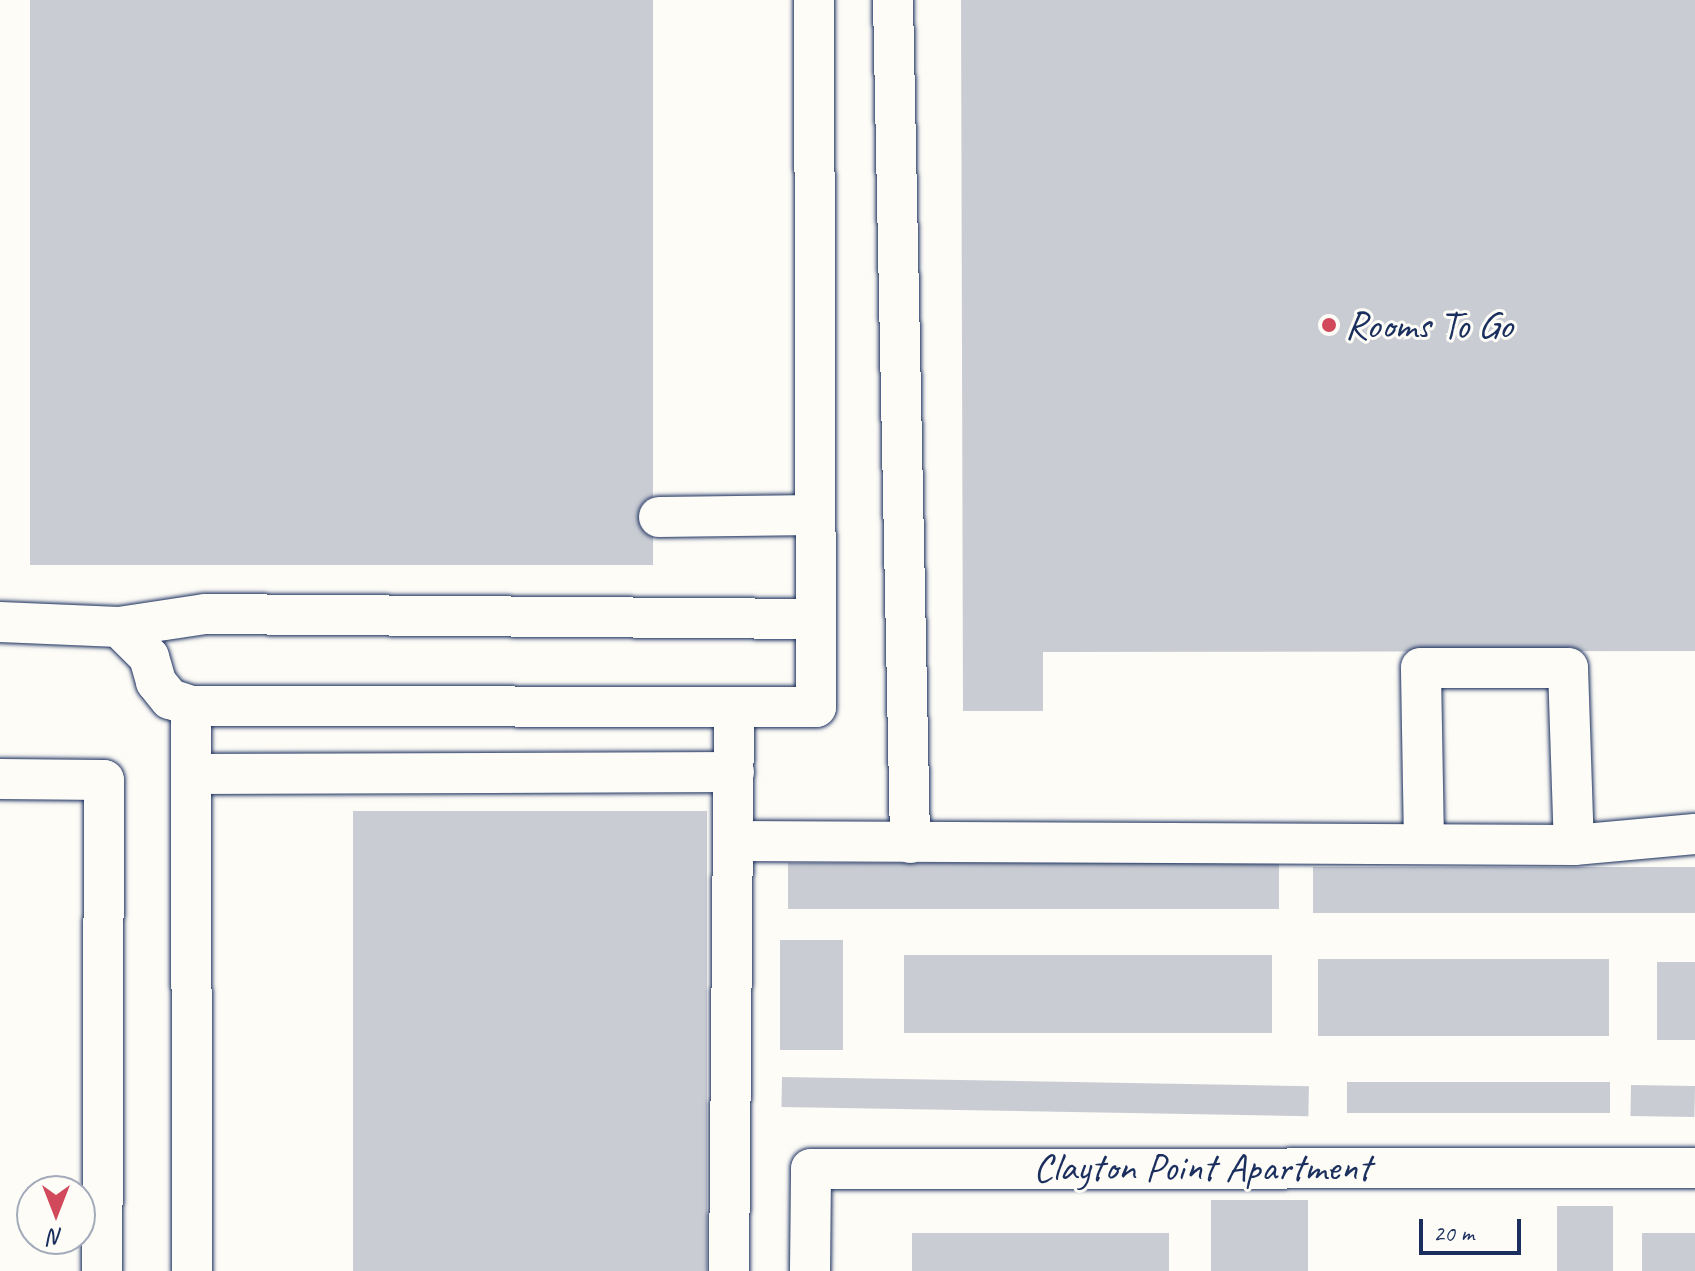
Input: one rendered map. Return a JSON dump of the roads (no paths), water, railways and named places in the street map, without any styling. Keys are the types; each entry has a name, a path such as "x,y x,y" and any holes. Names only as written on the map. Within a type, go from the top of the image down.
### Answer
{"lane":[{"path":"119,627 149,657 156,682 170,699 191,706 816,707 814,0"},
{"path":"893,0 910,843"},
{"path":"659,517 815,515"},
{"path":"0,622 119,627 205,614 816,619"},
{"path":"1424,843 1421,668 1568,668 1574,845"},
{"path":"191,706 192,1271"},
{"path":"729,1271 734,707"},
{"path":"191,774 734,772"},
{"path":"0,779 104,780 102,1271"},
{"path":"733,841 1574,845 1695,834"},
{"name":"Clayton Point Apartment","path":"810,1271 811,1169 1695,1168"}],"place":[{"name":"Rooms To Go","path":"1329,325"}]}
